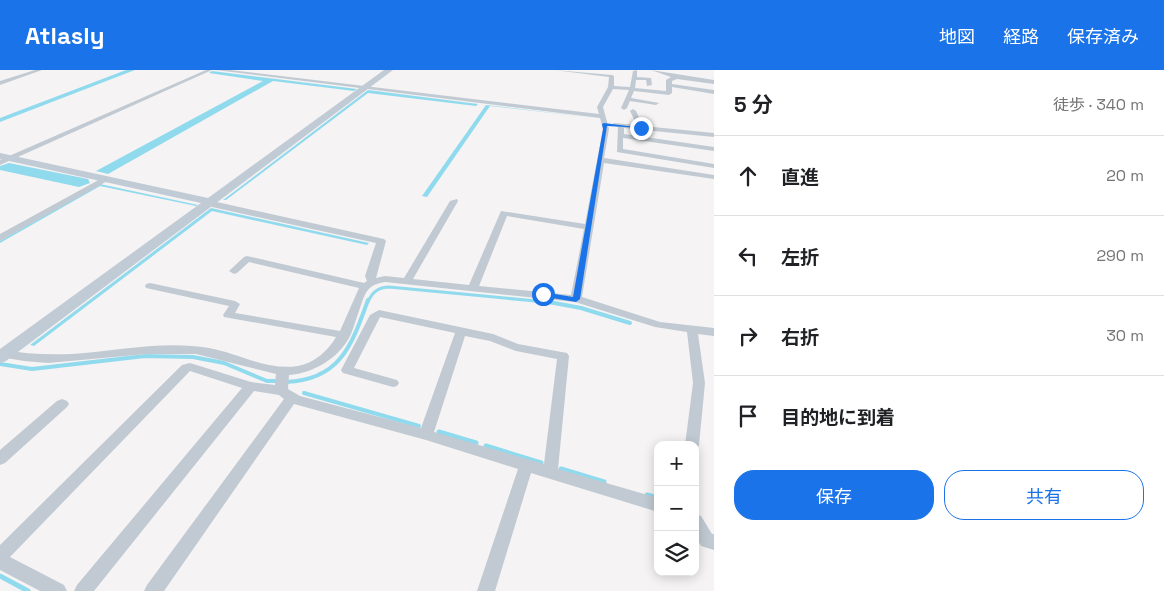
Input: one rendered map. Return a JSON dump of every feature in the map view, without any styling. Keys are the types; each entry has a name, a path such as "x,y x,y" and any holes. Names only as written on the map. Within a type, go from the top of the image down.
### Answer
{"street":[{"path":"0,83 40,70"},
{"path":"4,159 210,70"},
{"path":"218,70 602,116"},
{"path":"1,355 389,70"},
{"path":"556,70 611,75 611,86 600,107 606,129 576,299"},
{"path":"654,70 676,77 714,81"},
{"path":"663,70 714,81"},
{"path":"624,108 632,89 635,74 649,79 649,85"},
{"path":"669,93 669,80 676,77"},
{"path":"669,85 685,85 714,92"},
{"path":"684,94 685,85"},
{"path":"611,86 714,98"},
{"path":"628,99 656,106 658,92"},
{"path":"634,111 641,128"},
{"path":"604,124 714,135"},
{"path":"622,126 619,151 714,166"},
{"path":"693,133 695,163"},
{"path":"620,136 714,149"},
{"path":"4,159 107,178 211,202 215,205 381,241 369,284 360,294 350,342 348,370 393,382"},
{"path":"601,160 714,177"},
{"path":"0,238 107,178"},
{"path":"407,281 454,202"},
{"path":"473,288 504,213 584,226"},
{"path":"234,271 247,259 369,284 385,279 576,299 608,307 659,324 714,332"},
{"path":"150,286 236,304 228,315 350,342"},
{"path":"194,358 251,386 283,384 299,370 322,361 350,342 379,312 493,338 516,347 563,356 550,472"},
{"path":"692,330 699,384 692,441"},
{"path":"426,435 462,332"},
{"path":"1,355 47,359 127,351 194,358 283,384 426,435 654,504"},
{"path":"0,556 194,358"},
{"path":"153,591 287,405 283,384"},
{"path":"83,591 251,386"},
{"path":"0,459 62,404"},
{"path":"486,591 526,465"},
{"path":"699,527 707,540 714,542"},
{"path":"0,561 58,591"}],"water":[{"path":"126,70 135,70 0,122 0,118"},
{"path":"212,71 357,89 354,91 273,81 108,174 96,171 263,81 209,73"},
{"path":"368,90 478,104 476,106 368,93 226,200 223,200"},
{"path":"486,105 596,118 490,106 427,197 422,196"},
{"path":"9,163 88,179 90,183 79,187 0,170 0,166"},
{"path":"100,184 198,205 100,186 0,243 0,241"},
{"path":"211,208 369,243 367,245 212,211 34,346 30,345"}],"waterway":[{"path":"368,302 376,291 389,287 546,302"},
{"path":"286,382 305,380 320,375 332,367 350,345 368,300"},
{"path":"538,300 581,308 630,323"},
{"path":"0,364 32,369 145,356 193,357 224,363 267,381 279,381"},
{"path":"304,393 419,426"},
{"path":"439,432 476,443"},
{"path":"486,446 541,463"},
{"path":"561,469 604,482"},
{"path":"647,495 654,497"},
{"path":"0,576 28,591"}],"route":[{"path":"543,294 576,299 606,129 604,124 641,128"}]}
